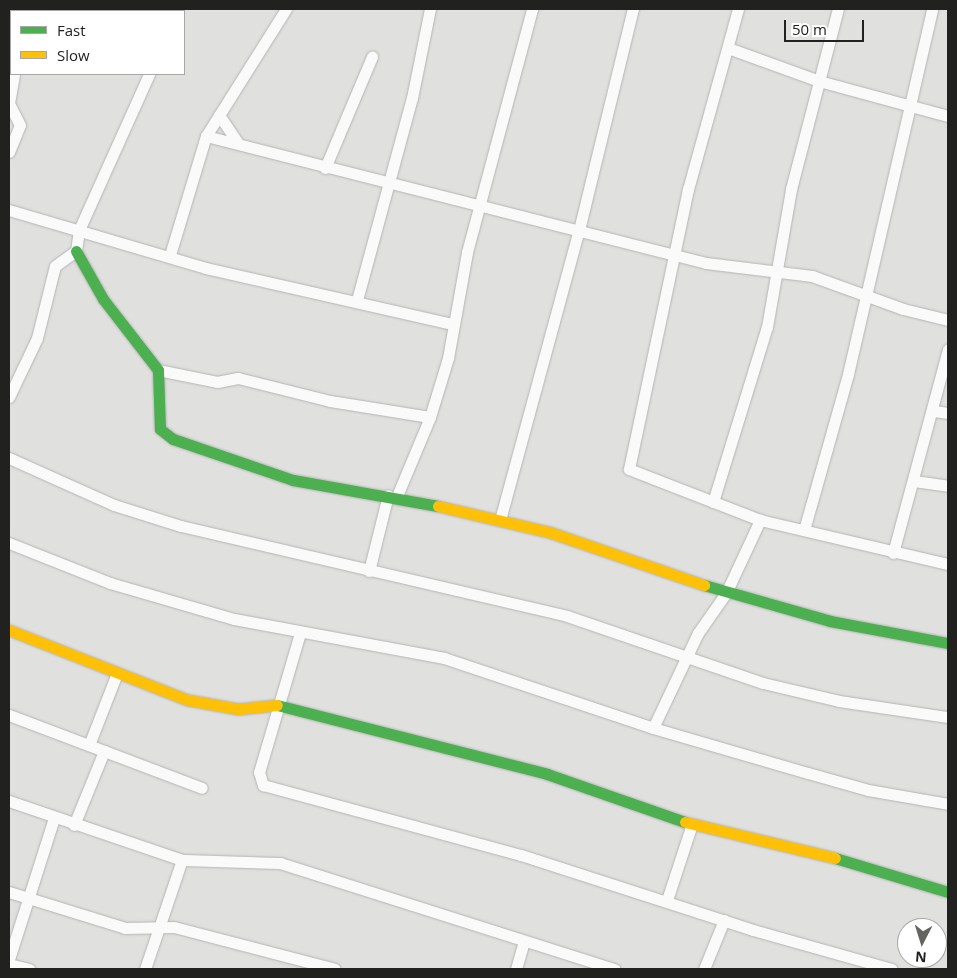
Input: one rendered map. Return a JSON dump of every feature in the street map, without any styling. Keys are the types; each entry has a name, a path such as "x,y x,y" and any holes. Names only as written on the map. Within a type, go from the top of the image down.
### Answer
{"street":[{"path":"170,255 206,136 286,9"},
{"path":"357,300 412,98 430,9"},
{"path":"370,571 392,496 430,417 532,9"},
{"path":"500,520 579,230 633,9"},
{"path":"738,9 688,189 675,255 627,464 629,469 760,520 893,553 948,564"},
{"path":"714,502 767,327 774,273 819,81 838,9"},
{"path":"804,530 867,296 932,9"},
{"path":"728,48 819,81 948,116"},
{"path":"325,168 372,58"},
{"path":"9,152 20,125 9,103 14,75"},
{"path":"149,75 79,230 76,251 103,299 158,370 160,429 172,439 248,468 392,496 500,520 726,593 830,621 948,643"},
{"path":"219,115 238,143"},
{"path":"206,136 238,143 325,168 389,180 675,255 774,273 812,276 867,296 948,320"},
{"path":"9,210 170,255 206,268 357,300 453,324"},
{"path":"9,397 37,338 55,266 76,251"},
{"path":"893,553 934,411 948,349"},
{"path":"158,370 216,382 238,378 330,401 430,417"},
{"path":"934,411 948,413"},
{"path":"9,458 114,505 181,526 567,616 686,658 839,701 948,717"},
{"path":"914,481 948,486"},
{"path":"654,728 686,658 726,593 760,520"},
{"path":"9,543 110,583 300,634 444,658 654,728 868,790 948,804"},
{"path":"9,630 117,674 216,706 277,706 547,774 692,824 814,851 948,892"},
{"path":"300,634 277,706 259,772 268,788 384,815 667,900 724,920 892,969"},
{"path":"89,745 117,674"},
{"path":"9,715 202,788"},
{"path":"74,825 104,751"},
{"path":"9,801 74,825 182,860 280,863 615,969"},
{"path":"9,959 26,900 54,818"},
{"path":"667,900 692,824"},
{"path":"145,969 157,925 182,860"},
{"path":"9,892 26,900 125,928 157,925 334,969"},
{"path":"704,969 724,920"},
{"path":"516,969 524,941"},
{"path":"9,964 29,969"}],"traffic: fast":[{"path":"76,251 103,299 158,370 160,429 173,439 293,480 438,506"},
{"path":"704,585 830,621 948,643"},
{"path":"277,705 547,774 685,822"},
{"path":"835,858 948,892"}],"traffic: slow":[{"path":"438,506 549,532 704,585"},
{"path":"9,630 188,700 238,709 277,705"},
{"path":"685,822 835,858"}]}
